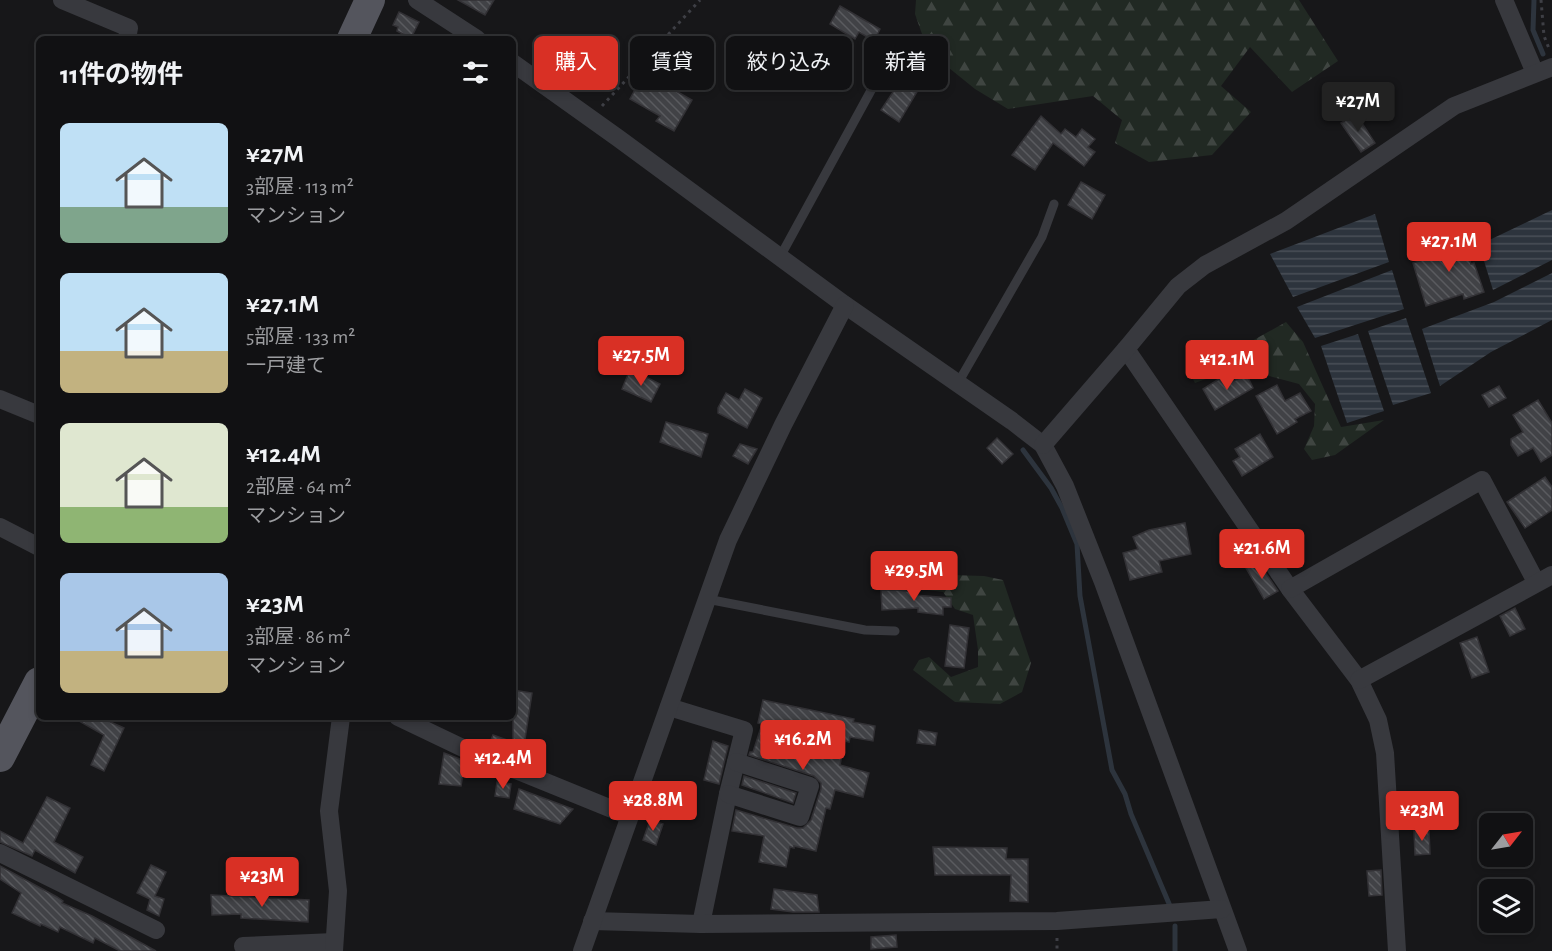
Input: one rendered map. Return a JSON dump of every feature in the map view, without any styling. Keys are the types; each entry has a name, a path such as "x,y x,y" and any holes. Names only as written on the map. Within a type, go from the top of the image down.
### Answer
{"main road":[{"path":"353,36 370,0"},
{"path":"0,757 36,688"}],"street":[{"path":"62,0 129,27 128,36"},
{"path":"417,0 472,36"},
{"path":"1043,445 1178,286 1205,265 1286,221 1454,106 1543,70 1504,0"},
{"path":"516,65 845,305 1043,445 1065,486 1103,582 1238,951"},
{"path":"582,951 733,530 783,425 845,305"},
{"path":"1126,349 1290,589 1359,680 1378,720 1384,753 1397,951"},
{"path":"0,399 36,414"},
{"path":"1290,589 1482,480 1544,578 1359,680"},
{"path":"0,527 36,545"},
{"path":"669,707 744,730 728,794 702,924"},
{"path":"243,946 334,946 338,891 329,811 341,720"},
{"path":"405,720 466,750 629,816"},
{"path":"728,794 800,817 810,786 736,762"},
{"path":"0,853 156,930"},
{"path":"592,921 702,924 1057,921 1222,909"}],"lane":[{"path":"780,257 871,90"},
{"path":"958,383 1042,237 1054,204"},
{"path":"707,599 865,630 895,631"}],"path":[{"path":"590,118 700,0"},
{"path":"1541,0 1544,36 1552,55"}],"green space":[{"path":"916,0 1299,0 1338,61 1292,92 1250,47 1221,86 1251,112 1212,155 1149,162 1115,143 1122,120 1093,96 1008,109 975,89 948,67 948,36 923,36 915,14"},
{"path":"1286,322 1303,342 1341,427 1384,420 1335,455 1312,460 1304,449 1314,426 1315,404 1299,384 1258,373 1249,363 1195,383 1191,375"},
{"path":"898,575 984,576 1003,580 1031,663 1022,692 1000,704 955,702 913,670 919,660 929,657 951,677 978,667 973,615 955,609 943,592 888,585"}],"shaded area":[{"path":"1552,210 1552,260 1493,290 1479,245"},
{"path":"1375,214 1389,262 1293,297 1270,254"},
{"path":"1392,270 1404,309 1315,338 1297,307"},
{"path":"1552,273 1552,320 1491,352 1440,386 1422,329 1494,302"},
{"path":"1406,318 1431,393 1393,405 1368,331"},
{"path":"1358,334 1384,411 1347,423 1321,346"}],"building":[{"path":"458,0 494,0 485,15"},
{"path":"840,6 880,29 876,36 866,36 859,32 855,39 830,24"},
{"path":"399,12 419,22 412,36 397,31 398,27 393,25"},
{"path":"635,90 674,90 692,100 674,131 656,121 660,116 630,99"},
{"path":"894,90 918,90 899,122 881,110"},
{"path":"1356,114 1375,143 1361,152 1341,123"},
{"path":"1041,116 1061,134 1065,129 1076,137 1082,129 1095,139 1088,147 1095,152 1084,166 1053,143 1035,170 1012,155"},
{"path":"1081,182 1105,195 1092,219 1068,205"},
{"path":"1460,229 1471,264 1474,263 1484,292 1464,299 1463,294 1426,306 1413,263 1449,252 1447,246 1450,245 1446,234"},
{"path":"629,372 660,384 651,402 622,389"},
{"path":"1247,375 1253,388 1215,410 1203,389 1222,377 1226,384"},
{"path":"1277,385 1285,401 1300,393 1311,411 1295,419 1297,422 1277,434 1256,396"},
{"path":"1499,386 1506,398 1489,407 1482,395"},
{"path":"745,389 762,398 747,428 718,413 718,408 726,393 739,400"},
{"path":"1538,400 1552,423 1552,455 1541,462 1533,448 1518,456 1511,445 1511,439 1523,432 1513,415"},
{"path":"666,422 708,434 701,457 660,442"},
{"path":"1260,434 1273,457 1242,476 1233,461 1240,457 1235,449"},
{"path":"997,438 1013,454 1002,464 987,448"},
{"path":"740,444 757,449 748,464 733,456"},
{"path":"1545,477 1552,487 1552,510 1525,528 1507,502"},
{"path":"1185,523 1191,554 1159,561 1162,572 1130,580 1123,553 1138,549 1133,537 1149,530"},
{"path":"1258,562 1278,591 1264,599 1246,568"},
{"path":"881,590 898,590 915,592 914,595 951,598 951,607 943,607 943,615 918,612 918,608 882,610"},
{"path":"1515,608 1525,629 1510,636 1500,616"},
{"path":"950,625 969,628 964,668 945,666"},
{"path":"1477,637 1489,672 1472,678 1460,643"},
{"path":"516,690 532,693 521,760 488,747 493,735 513,742"},
{"path":"763,700 854,719 853,722 875,726 873,741 850,737 849,742 845,741 840,765 869,773 863,797 835,790 830,809 826,808 816,851 790,847 786,867 759,862 764,836 732,831 736,810 803,828 811,820 821,789 821,783 814,776 749,755 753,752 762,724 758,723"},
{"path":"77,720 106,720 124,728 104,771 91,765 104,735"},
{"path":"919,730 937,733 935,745 917,743"},
{"path":"713,741 728,746 719,784 704,780"},
{"path":"444,753 465,761 461,786 439,784"},
{"path":"744,776 796,793 793,803 742,785"},
{"path":"497,782 511,784 509,798 495,796"},
{"path":"519,789 573,809 560,824 514,809"},
{"path":"47,797 70,808 54,842 83,857 75,873 35,850 32,856 0,842 0,831 23,843"},
{"path":"650,820 663,824 656,845 643,840"},
{"path":"1429,830 1430,854 1415,855 1414,831"},
{"path":"933,847 1007,848 1006,859 1028,859 1028,902 1010,901 1011,875 935,875"},
{"path":"151,865 166,872 155,896 164,899 159,916 147,910 150,899 137,893"},
{"path":"0,866 57,897 63,901 62,903 92,916 156,951 120,951 95,938 93,943 60,927 58,932 12,913 21,893 0,879"},
{"path":"1381,870 1382,895 1369,896 1367,871"},
{"path":"774,889 817,895 819,912 771,909"},
{"path":"211,895 309,900 308,922 241,918 241,914 212,915"},
{"path":"896,935 897,947 871,949 871,937"}],"waterway":[{"path":"1534,0 1533,30 1543,54"},
{"path":"1023,450 1051,488 1077,544 1080,596 1112,770 1125,794 1131,814 1170,906"},
{"path":"1175,926 1175,951"}]}
